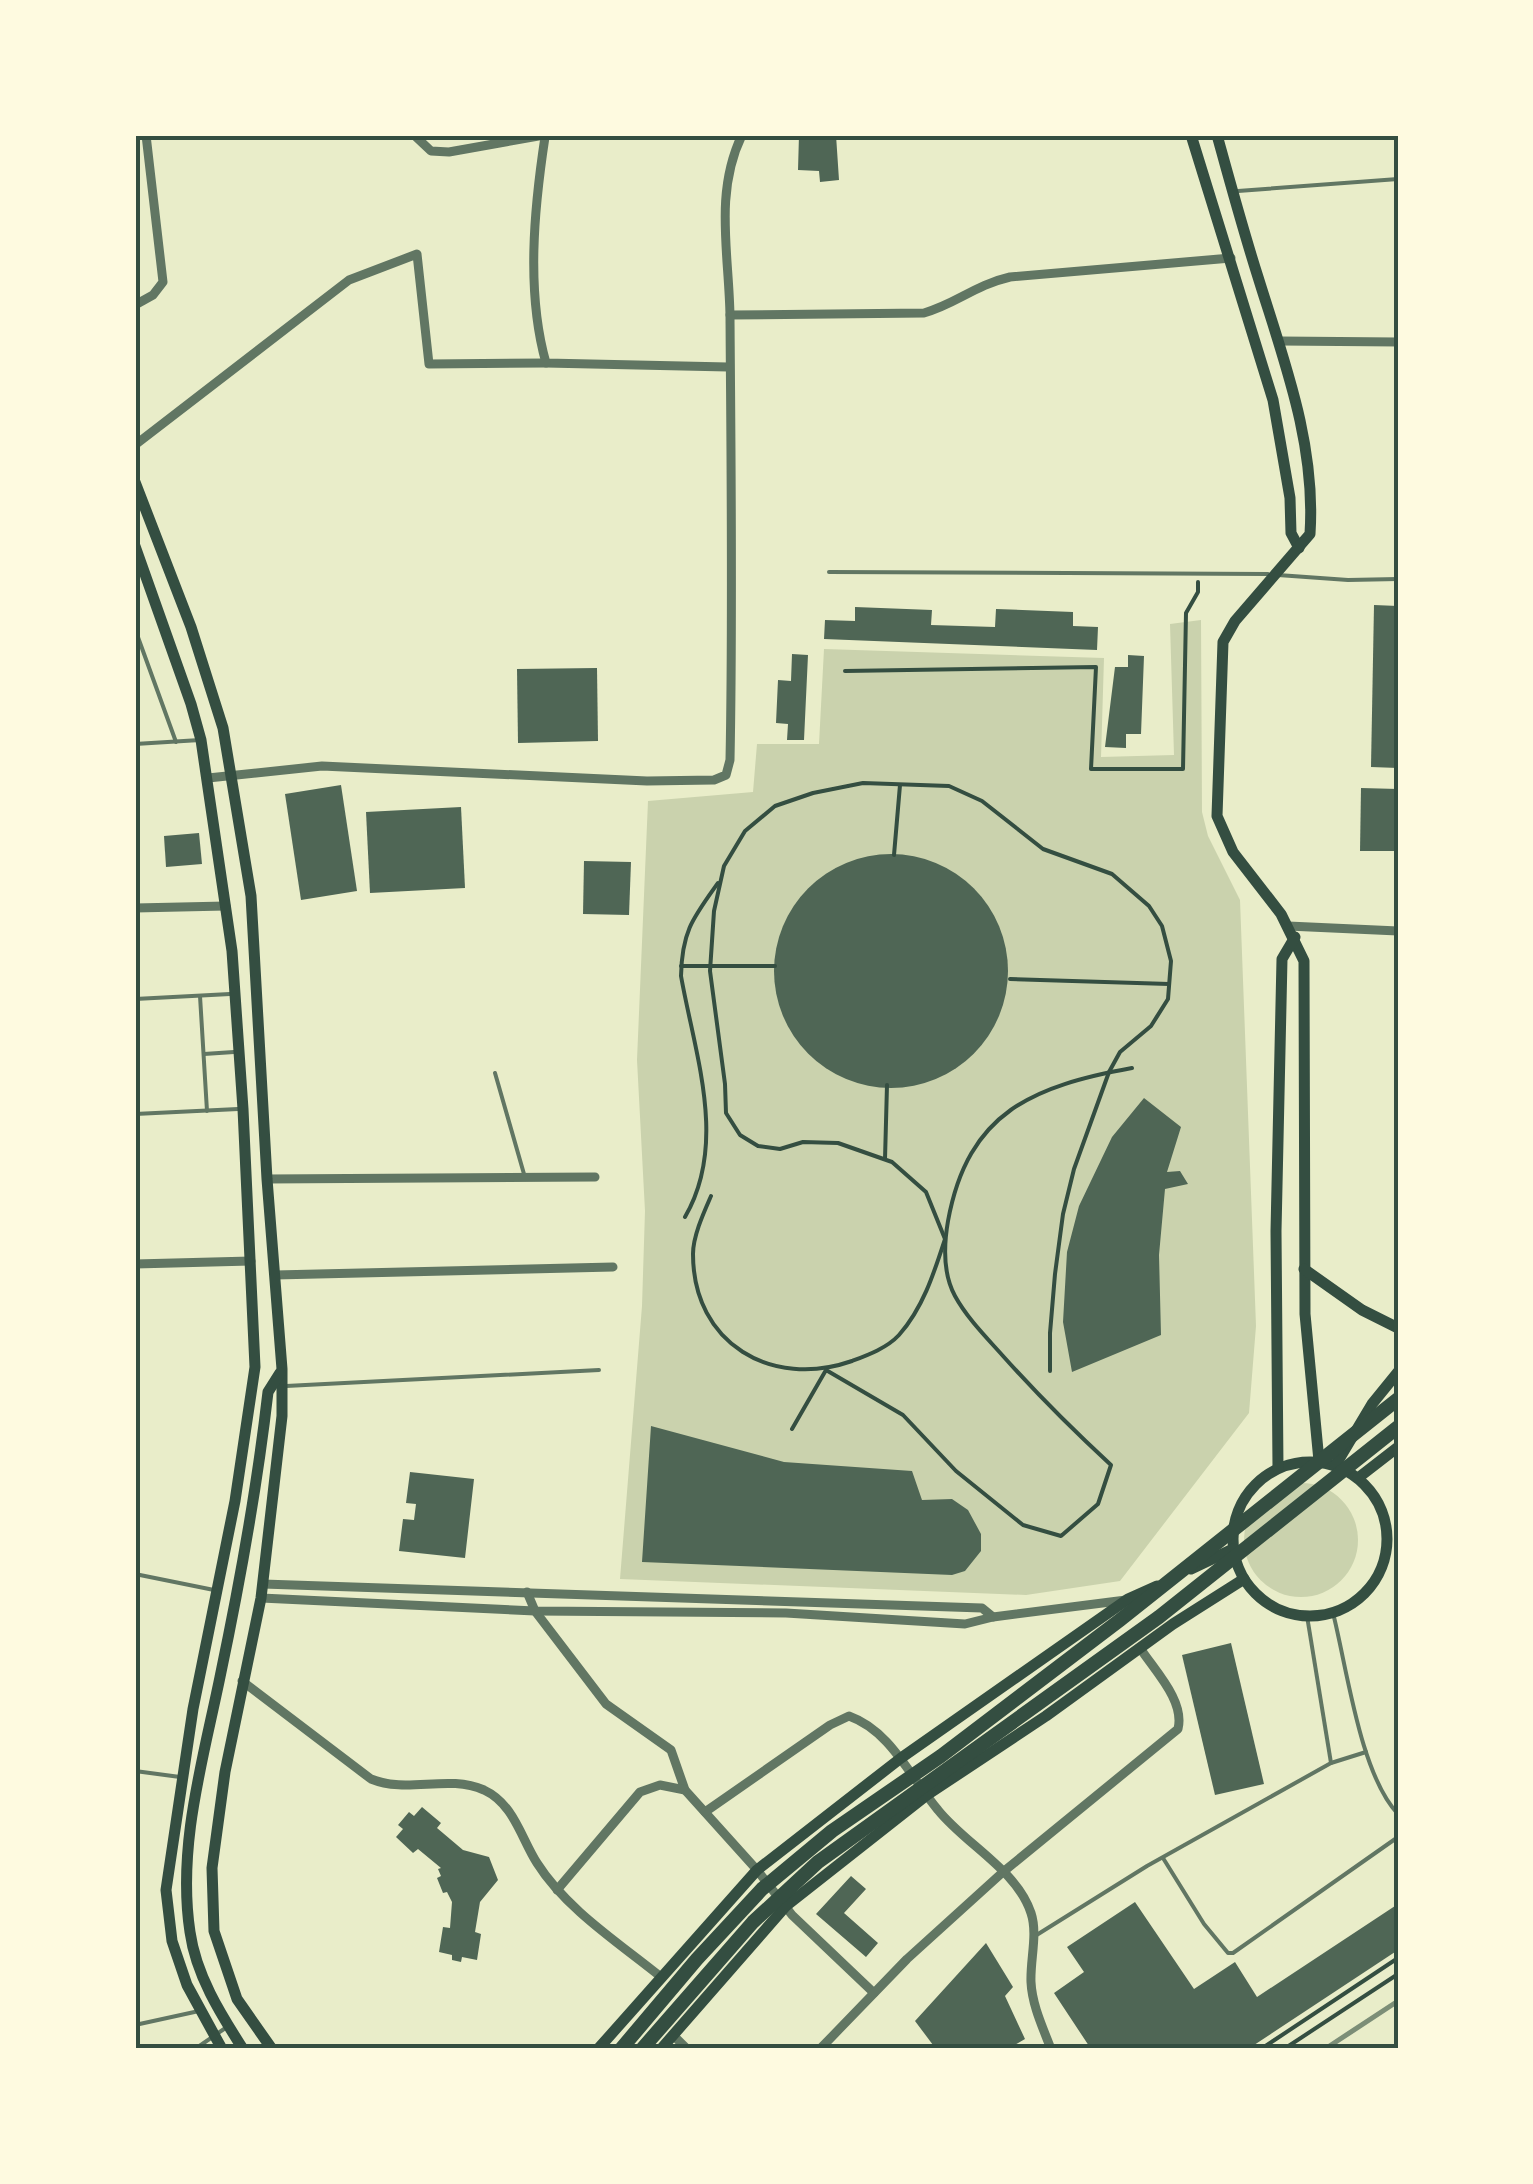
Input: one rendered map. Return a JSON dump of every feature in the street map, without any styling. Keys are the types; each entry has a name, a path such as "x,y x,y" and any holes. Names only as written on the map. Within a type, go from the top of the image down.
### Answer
{"main road":[{"path":"1191,135 1272,400 1290,498 1291,533 1299,548"},
{"path":"1217,135 1280,341 1308,465 1310,534 1235,621 1223,642 1217,816 1233,852 1291,932 1304,961 1305,1314 1319,1460"},
{"path":"135,482 191,627 223,728 251,896 282,1416 262,1591 225,1772 212,1868 214,1931 237,1999 272,2049"},
{"path":"135,546 201,740 226,906 239,1052 255,1367 219,1592 182,1778 166,1890 172,1941 199,2011 222,2049"},
{"path":"1278,1468 1276,1231 1282,959 1291,932"},
{"path":"1304,1269 1362,1310 1398,1328"},
{"path":"255,1367 268,1392"},
{"path":"243,2049 212,2000 190,1934 186,1862 248,1537 268,1392 282,1369"},
{"path":"1336,1466 1372,1404 1398,1372"},
{"path":"621,2049 762,1889 832,1832 941,1756 1120,1620 1398,1399"},
{"path":"642,2049 754,1922 818,1862 1159,1617 1398,1427"},
{"path":"1358,1478 1398,1448"},
{"path":"1319,1460 1358,1478 1376,1498 1387,1528 1387,1554 1377,1579 1360,1599 1334,1613 1307,1616 1281,1611 1258,1597 1244,1579 1233,1549 1240,1506 1256,1484 1278,1468 1319,1460"},
{"path":"598,2049 757,1870 901,1758 1128,1599 1233,1549"},
{"path":"660,2049 786,1906 927,1795 1244,1579"}],"street":[{"path":"135,305 153,295 163,282 146,135"},
{"path":"414,135 432,151 448,152 544,136 535,248 539,340 546,363"},
{"path":"208,778 322,766 646,781 714,780 726,775 730,760 733,614 726,181 742,135"},
{"path":"135,445 349,280 417,254 429,364 728,367"},
{"path":"730,316 924,313 948,306 975,287 1010,277 1231,258"},
{"path":"1280,341 1398,342"},
{"path":"135,908 226,906"},
{"path":"1291,932 1398,931"},
{"path":"267,1179 595,1177"},
{"path":"135,1264 251,1261"},
{"path":"275,1275 613,1267"},
{"path":"262,1591 684,1597 982,1608 994,1617"},
{"path":"262,1591 535,1611 880,1617 965,1624 1128,1599"},
{"path":"527,1592 535,1611 606,1704 671,1750 685,1790 786,1906 874,1993"},
{"path":"682,1612 684,1597"},
{"path":"820,2049 1003,1872 1178,1729 1178,1706 1140,1648"},
{"path":"242,1681 371,1780 386,1786 468,1785 488,1792 514,1818 536,1862 557,1890 661,1977"},
{"path":"705,1812 848,1716 865,1722 901,1758 938,1810 1003,1872 1031,1912 1034,1999 1051,2049"},
{"path":"557,1890 640,1792 660,1785 685,1790"},
{"path":"673,2035 688,2049"}],"lane":[{"path":"1233,191 1398,179"},
{"path":"828,572 1249,572 1348,580 1398,579"},
{"path":"135,630 176,742"},
{"path":"135,744 201,740"},
{"path":"135,999 235,994"},
{"path":"200,996 207,1111"},
{"path":"204,1054 239,1052"},
{"path":"495,1073 525,1179"},
{"path":"135,1114 242,1109"},
{"path":"282,1386 599,1370"},
{"path":"135,1584 136,1574 219,1592"},
{"path":"1334,1613 1366,1752 1384,1800 1398,1814"},
{"path":"1307,1616 1330,1763"},
{"path":"1033,1937 1330,1763 1366,1752"},
{"path":"135,1771 182,1778"},
{"path":"1163,1858 1204,1924 1233,1954 1398,1837"},
{"path":"135,2025 199,2011"},
{"path":"195,2049 247,2013"}],"path":[{"path":"845,672 1096,667 1091,769 1183,769 1186,613 1198,592"},
{"path":"826,1370 903,1415 956,1471 1023,1525 1061,1536 1098,1504 1111,1465 1049,1406 975,1326 953,1294 945,1240 926,1192 892,1162 838,1143 803,1142 780,1149 758,1146 740,1135 726,1113 710,965 714,911 724,866 745,831 775,806 863,783 900,783 949,786 982,801 1043,849 1112,874 1149,906 1162,926 1172,960 1168,999 1152,1026 1120,1052 1074,1169 1064,1214 1050,1332 1050,1372"},
{"path":"894,855 900,783"},
{"path":"685,1216 698,1194 706,1159 708,1116 681,966 688,925 721,879"},
{"path":"681,966 775,966"},
{"path":"1010,978 1169,984"},
{"path":"711,1196 692,1252 700,1302 727,1341 754,1360 791,1370 826,1370 870,1354 897,1338 924,1300 945,1240 962,1170 999,1120 1028,1096 1078,1078 1132,1068"},
{"path":"885,1160 887,1086"},
{"path":"792,1429 826,1370"},
{"path":"1258,2048 1398,1958"},
{"path":"1284,2049 1398,1974"}],"green space":[{"path":"1201,620 1202,812 1208,836 1240,900 1256,1326 1249,1413 1120,1581 1026,1595 620,1579 642,1306 645,1211 637,1060 648,801 753,792 757,744 819,744 824,649 1104,658 1101,757 1174,755 1170,624"},
{"path":"1301,1483 1323,1487 1342,1499 1354,1518 1358,1540 1354,1562 1342,1581 1323,1593 1301,1597 1279,1593 1260,1581 1248,1562 1244,1540 1248,1518 1260,1499 1279,1487"}],"building":[{"path":"799,135 836,135 839,180 820,182 819,171 798,170"},
{"path":"1374,605 1398,606 1398,768 1371,767"},
{"path":"855,607 932,610 931,625 995,627 996,609 1073,612 1073,626 1098,627 1097,650 824,639 825,620 855,621"},
{"path":"792,654 808,655 804,740 787,740 788,724 776,723 778,680 791,681"},
{"path":"1128,655 1144,656 1141,734 1126,734 1126,748 1105,747 1115,667 1128,667"},
{"path":"597,668 598,741 518,743 517,669"},
{"path":"341,785 357,891 301,900 285,794"},
{"path":"1361,788 1398,789 1398,851 1360,851"},
{"path":"461,807 465,888 370,893 366,812"},
{"path":"199,833 202,864 166,867 164,836"},
{"path":"891,854 936,863 973,889 999,926 1008,971 999,1016 973,1053 936,1079 891,1088 846,1079 809,1053 783,1016 774,971 783,926 809,889 846,863"},
{"path":"584,861 631,862 629,915 583,914"},
{"path":"1144,1098 1181,1127 1167,1172 1180,1171 1188,1184 1165,1189 1159,1255 1161,1335 1072,1372 1063,1322 1067,1252 1079,1206 1112,1137"},
{"path":"651,1426 784,1462 912,1471 922,1500 952,1499 968,1510 981,1534 981,1551 965,1571 952,1575 642,1562"},
{"path":"410,1472 474,1479 465,1558 399,1551 403,1519 414,1520 416,1504 406,1503"},
{"path":"1231,1643 1264,1784 1215,1795 1182,1655"},
{"path":"422,1807 441,1823 437,1828 463,1850 489,1857 498,1880 480,1902 475,1932 481,1934 477,1960 462,1957 461,1962 439,1952 443,1927 450,1928 452,1902 437,1878 441,1868 418,1849 413,1853 396,1837 403,1829 398,1825 409,1812 414,1816"},
{"path":"851,1876 866,1889 844,1913 878,1943 866,1957 816,1914"},
{"path":"1135,1902 1194,1989 1235,1962 1257,1997 1398,1904 1398,1950 1248,2049 1091,2049 1054,1993 1084,1972 1067,1947"},
{"path":"986,1943 1013,1987 1005,1996 1025,2039 1008,2049 936,2049 915,2021"}],"railway":[{"path":"1325,2049 1398,2001"}]}
